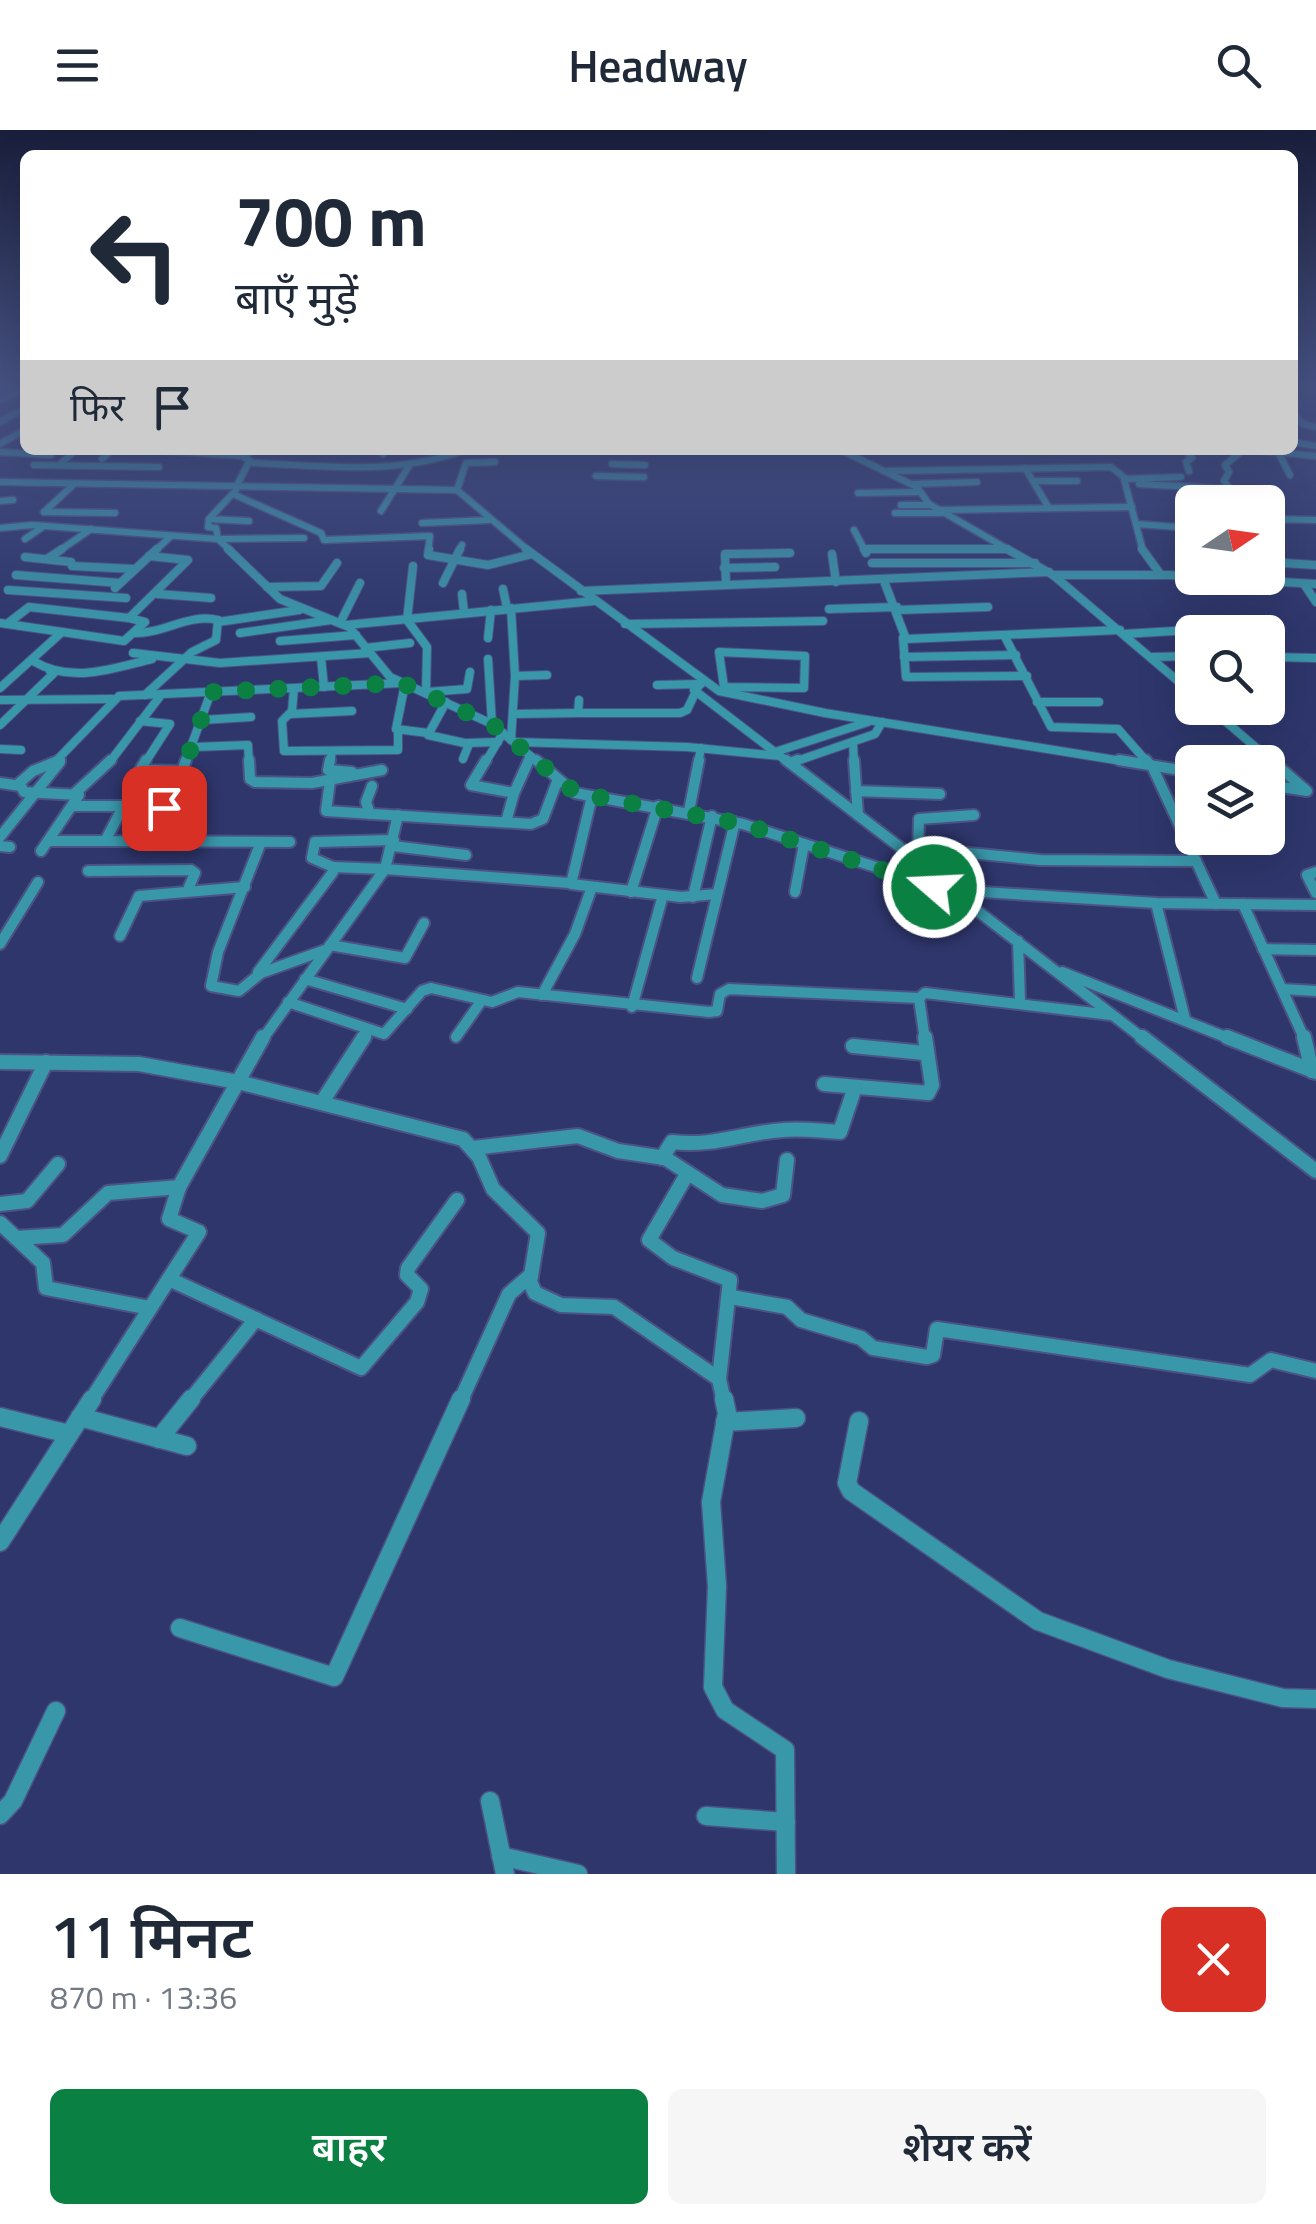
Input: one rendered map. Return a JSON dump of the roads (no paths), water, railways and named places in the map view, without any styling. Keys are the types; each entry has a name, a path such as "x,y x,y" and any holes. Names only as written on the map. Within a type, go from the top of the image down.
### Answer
{"street":[{"path":"152,474 156,469"},
{"path":"243,469 236,489 209,519 208,527 267,587 285,602 339,623 356,636 384,672 403,684 492,724 576,793 735,822 947,890 1156,903 1316,905"},
{"path":"381,511 406,469"},
{"path":"458,490 466,469"},
{"path":"609,476 611,469"},
{"path":"881,469 911,484 942,512 1051,574 1175,678"},
{"path":"884,471 960,469"},
{"path":"1026,469 1049,508"},
{"path":"1113,469 1124,481 1144,551 1161,575"},
{"path":"1124,481 1185,474 1185,469"},
{"path":"1288,469 1290,475"},
{"path":"596,476 644,478"},
{"path":"1034,481 1077,481"},
{"path":"1124,481 1176,485"},
{"path":"0,482 458,490 489,520 702,686 782,757 918,861"},
{"path":"911,484 977,482"},
{"path":"30,526 73,484"},
{"path":"236,489 322,534 324,540 430,536 428,555 452,562 496,565 532,554"},
{"path":"858,493 920,492"},
{"path":"0,500 13,500"},
{"path":"901,505 930,504"},
{"path":"895,513 1132,508"},
{"path":"44,512 115,513"},
{"path":"209,519 249,521"},
{"path":"1285,519 1316,520"},
{"path":"422,522 489,520"},
{"path":"1136,524 1175,527"},
{"path":"26,539 44,526"},
{"path":"0,528 44,526 171,536 255,534"},
{"path":"47,560 91,529"},
{"path":"854,530 897,608 904,674 908,678 1027,676"},
{"path":"218,535 304,538"},
{"path":"106,597 171,536"},
{"path":"443,583 462,544"},
{"path":"864,549 1011,548"},
{"path":"726,585 725,554 790,552"},
{"path":"832,554 836,582"},
{"path":"129,618 158,594 188,560 149,556"},
{"path":"25,557 135,570"},
{"path":"267,587 321,586 337,563"},
{"path":"872,563 1035,564"},
{"path":"1285,564 1314,568"},
{"path":"413,566 408,619 428,647 426,693"},
{"path":"724,568 775,567"},
{"path":"581,591 1051,574 1175,576"},
{"path":"16,575 120,583"},
{"path":"1285,583 1316,584"},
{"path":"339,623 360,584"},
{"path":"1304,584 1316,602"},
{"path":"503,589 509,608 515,676 513,714 506,739 471,785 514,792"},
{"path":"8,590 126,598"},
{"path":"4,624 46,592"},
{"path":"158,594 211,598"},
{"path":"462,594 464,612"},
{"path":"240,633 594,601"},
{"path":"829,609 988,606"},
{"path":"4,624 124,640 146,621 28,607"},
{"path":"134,634 154,635 189,616 218,622 303,609"},
{"path":"36,628 60,610"},
{"path":"488,638 491,610"},
{"path":"145,695 182,662 216,640 218,622"},
{"path":"626,624 824,622"},
{"path":"903,638 1175,630"},
{"path":"0,688 62,632"},
{"path":"1004,635 1052,728 1118,729 1151,766 1216,904"},
{"path":"280,641 356,636"},
{"path":"133,653 182,662 321,656 410,643"},
{"path":"657,685 724,687 804,688 805,656 720,652 724,687"},
{"path":"904,657 1016,655"},
{"path":"321,656 324,687"},
{"path":"1152,658 1175,657"},
{"path":"1285,657 1316,658"},
{"path":"50,671 88,675 156,658"},
{"path":"488,658 492,724"},
{"path":"0,725 54,674 34,661"},
{"path":"426,693 469,688 470,672"},
{"path":"515,676 547,675"},
{"path":"0,700 112,699 403,684"},
{"path":"352,711 291,714 282,721 282,750 398,750 403,684"},
{"path":"513,714 684,713 702,686"},
{"path":"702,686 741,698 1175,770"},
{"path":"291,714 294,688"},
{"path":"428,733 451,704 456,690"},
{"path":"73,806 169,806 194,747 211,692"},
{"path":"490,695 514,692"},
{"path":"74,794 100,774 161,695"},
{"path":"0,836 112,699"},
{"path":"578,714 580,700"},
{"path":"1037,702 1099,702"},
{"path":"202,720 250,717"},
{"path":"140,721 170,724 140,770 184,771"},
{"path":"398,731 428,733 434,738 467,743 506,739 701,748 782,757 852,743 875,734 877,721"},
{"path":"782,757 877,721"},
{"path":"1230,725 1313,794"},
{"path":"463,759 467,743"},
{"path":"852,743 858,815"},
{"path":"194,747 248,745 250,779 254,782 330,781 352,772"},
{"path":"689,811 701,748"},
{"path":"0,749 21,750"},
{"path":"332,751 328,770 382,770"},
{"path":"506,822 524,765 532,758"},
{"path":"0,784 17,785 36,770 62,760"},
{"path":"330,781 326,812 540,822 558,780"},
{"path":"17,785 22,791 80,795 45,846 105,841 290,842"},
{"path":"370,814 366,802 372,786"},
{"path":"1285,788 1313,794"},
{"path":"856,790 940,794"},
{"path":"569,883 592,796"},
{"path":"631,892 658,806"},
{"path":"105,841 123,807"},
{"path":"0,1542 198,1232 170,1219 178,1187 288,1002 385,869 398,815"},
{"path":"693,897 712,816"},
{"path":"916,880 919,819 974,816"},
{"path":"697,978 735,822"},
{"path":"466,854 394,843 318,840 312,858 333,867 420,875 569,883 693,897 717,894"},
{"path":"261,842 218,952 210,986 240,991 333,867"},
{"path":"795,892 804,844"},
{"path":"918,848 1040,860 1196,862"},
{"path":"88,871 130,874 150,867 191,870 195,874 190,888"},
{"path":"1316,872 1307,875 1316,893"},
{"path":"0,944 38,882"},
{"path":"120,936 136,897 172,896 190,888 244,886"},
{"path":"542,995 575,934 592,888"},
{"path":"947,890 1316,1170"},
{"path":"632,1007 663,895"},
{"path":"1156,903 1185,1019"},
{"path":"1242,904 1302,1032 1314,1071"},
{"path":"255,976 328,947 405,958 424,923"},
{"path":"1018,941 1020,1001"},
{"path":"1264,949 1316,950"},
{"path":"1058,971 1314,1071"},
{"path":"306,979 407,1009"},
{"path":"288,1002 370,1030 389,1032 427,988 496,1002 514,992 632,1007 714,1012 720,994 728,989 839,991 919,998 930,992 1115,1016"},
{"path":"1282,989 1316,992"},
{"path":"824,1084 928,1092 932,1085 924,1053 919,998"},
{"path":"456,1038 482,1000"},
{"path":"322,1102 370,1030"},
{"path":"1302,1032 1316,1034"},
{"path":"853,1046 924,1053"},
{"path":"0,1062 139,1064 238,1082 445,1132 473,1148 493,1188 538,1233 531,1275 535,1293 560,1305 614,1307 719,1379"},
{"path":"0,1156 46,1062"},
{"path":"662,1158 672,1142 710,1146 728,1137 787,1129 840,1132 855,1087"},
{"path":"473,1148 578,1136 618,1150 662,1158 722,1195 774,1200 783,1195 787,1160"},
{"path":"0,1204 28,1201 58,1164"},
{"path":"686,1176 674,1203 658,1216 650,1244 694,1269 730,1280 719,1379 727,1401 711,1502 717,1586 713,1686 725,1710 774,1738 784,1750 786,1874"},
{"path":"16,1238 64,1235 108,1192 178,1187"},
{"path":"169,1278 364,1366 417,1302 421,1289 407,1274 408,1268 457,1200"},
{"path":"0,1224 43,1264 46,1288 150,1308"},
{"path":"180,1628 334,1677 509,1294 531,1275"},
{"path":"731,1298 788,1307 801,1320 861,1338 873,1348 927,1357 934,1355 932,1332 937,1330 1250,1375 1272,1360 1316,1371"},
{"path":"159,1439 256,1319"},
{"path":"0,1416 69,1434"},
{"path":"80,1417 187,1446"},
{"path":"725,1422 796,1418"},
{"path":"858,1420 847,1483 851,1490 1026,1613 1168,1669 1283,1698 1316,1699"},
{"path":"0,1815 13,1801 56,1711"},
{"path":"490,1800 503,1865 578,1874"},
{"path":"706,1816 786,1822"}]}
